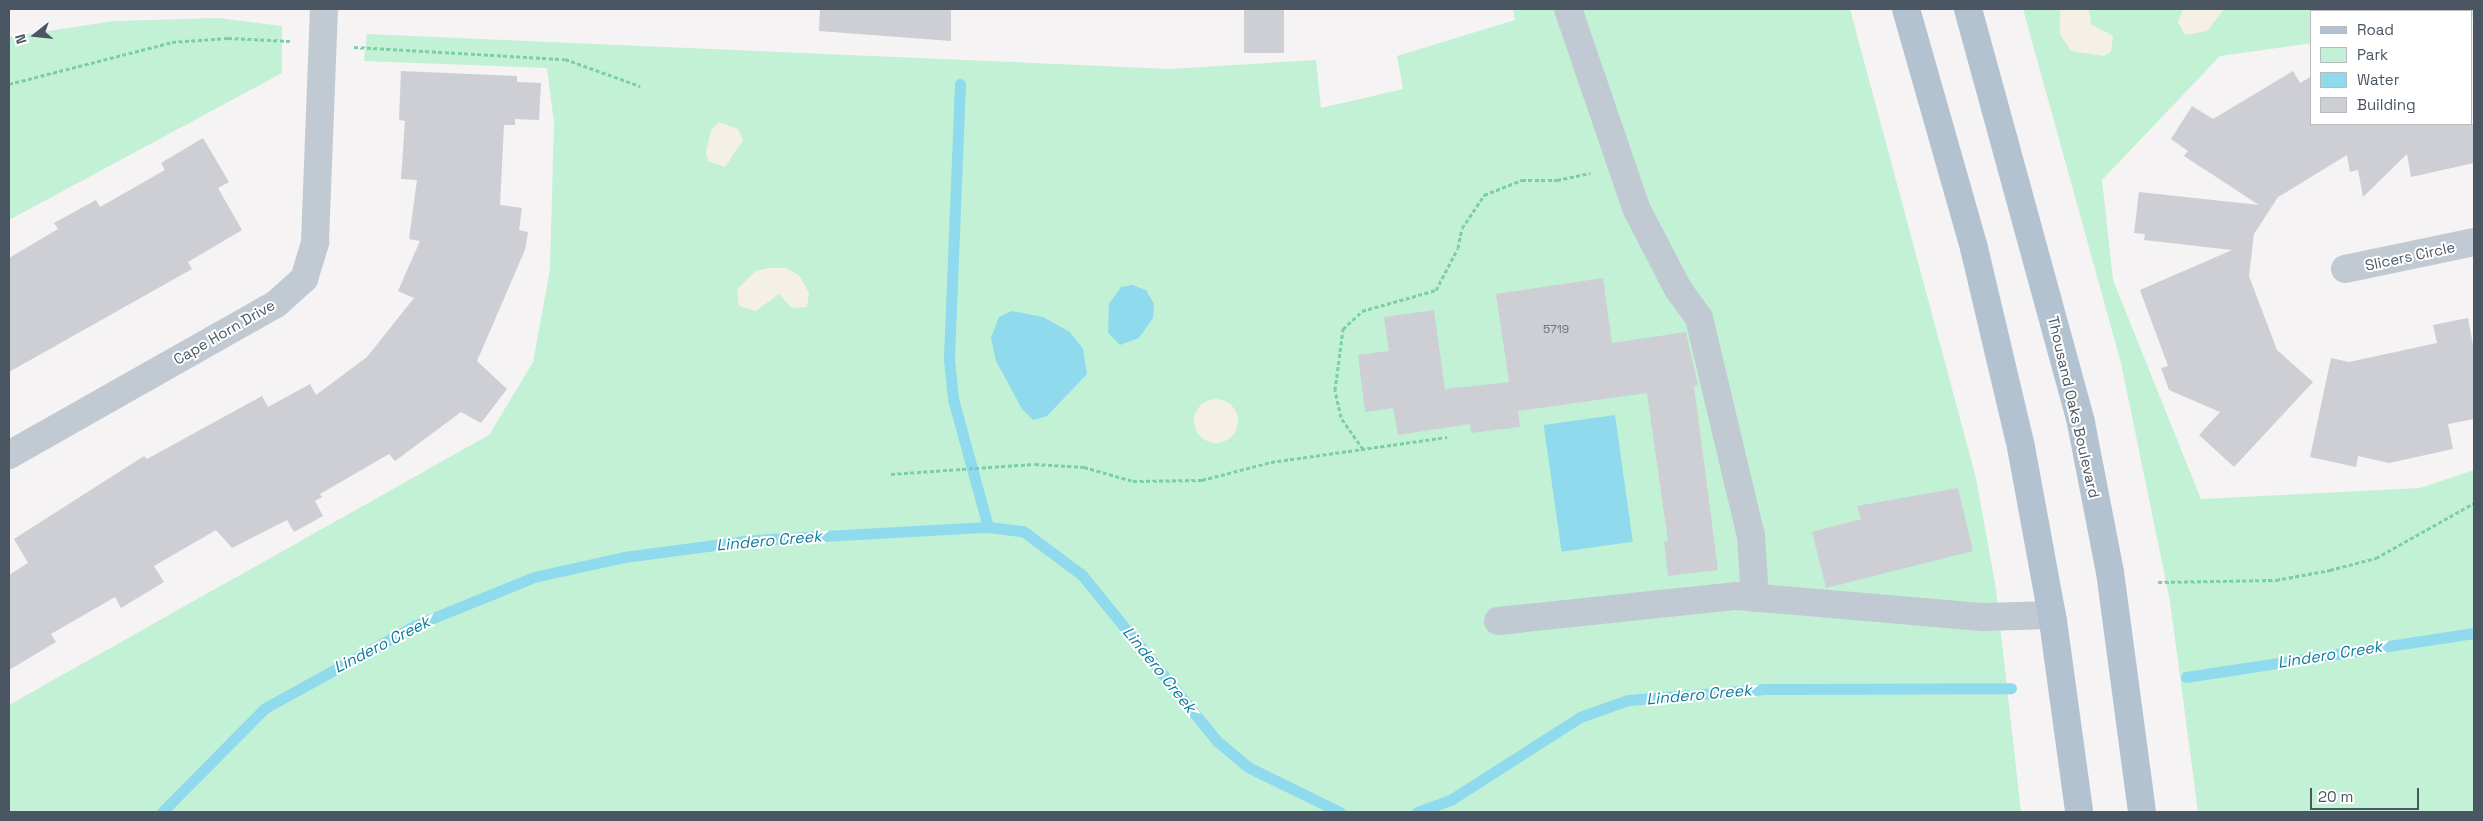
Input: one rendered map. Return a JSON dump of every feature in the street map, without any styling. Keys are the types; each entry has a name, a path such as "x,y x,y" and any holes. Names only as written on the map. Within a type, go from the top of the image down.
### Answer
{"main road":[{"path":"1906,9 1974,248 2021,447 2052,615 2079,812"},
{"name":"Thousand Oaks Boulevard","path":"1968,9 2081,423 2110,572 2142,812"}],"street":[{"name":"Cape Horn Drive","path":"9,455 276,304 304,279 314,242 324,9"},
{"path":"1568,9 1636,208 1678,289 1699,318 1752,536 1755,598"},
{"name":"Slicers Circle","path":"2345,269 2474,242"},
{"path":"1498,621 1737,596 1984,617 2052,615"}],"path":[{"path":"1363,449 1341,417 1334,390 1343,329 1362,311 1436,290 1458,248 1462,228 1484,195 1522,180 1557,180 1593,172"},
{"path":"891,474 1035,464 1084,467 1133,481 1202,480 1271,462 1447,437"},
{"path":"2158,582 2276,580 2330,570 2376,558 2474,503"}],"green space":[{"path":"1513,9 1850,9 1976,478 1996,589 2021,812 9,812 9,705 489,435 533,362 550,269 554,123 547,68 364,61 367,34 1170,69 1316,60 1321,108 1403,89 1397,56 1515,20"},
{"path":"2023,9 2474,9 2473,14 2473,10 2310,10 2310,43 2220,56 2102,180 2113,280 2201,499 2420,488 2474,470 2474,812 2198,812 2170,601 2121,363"},
{"path":"218,18 282,26 282,73 9,220 9,37 114,21"}],"sand":[{"path":"2060,9 2089,9 2091,24 2113,36 2111,51 2104,56 2071,51 2060,34"},
{"path":"2183,9 2224,9 2207,31 2185,35 2178,22"},
{"path":"719,122 738,129 743,140 725,167 708,161 706,153 711,130"},
{"path":"769,268 786,268 799,275 809,293 807,307 792,308 779,294 756,311 739,306 737,289 756,271"},
{"path":"1220,399 1232,405 1237,413 1237,429 1232,437 1224,442 1212,443 1200,437 1195,429 1194,417 1200,405 1208,400"}],"water":[{"path":"1132,285 1146,290 1154,304 1153,318 1139,338 1120,345 1108,333 1109,304 1121,287"},
{"path":"1012,311 1043,317 1070,332 1083,349 1087,374 1047,416 1033,420 1022,409 996,361 991,338 999,317"},
{"path":"1615,415 1633,542 1562,552 1544,425"}],"building":[{"path":"820,9 951,9 951,41 819,31"},
{"path":"1244,9 1284,9 1284,53 1244,53"},
{"path":"401,71 517,76 517,82 541,83 539,120 515,119 515,125 504,125 500,205 522,208 519,230 528,232 525,250 477,361 507,389 481,423 461,412 395,461 389,454 320,494 322,497 315,501 323,516 294,532 287,520 232,548 216,530 154,566 164,582 121,608 115,597 51,634 56,642 9,670 9,575 28,563 14,539 144,456 147,459 262,396 268,407 310,384 316,395 367,357 414,298 398,291 420,241 409,239 417,180 401,179 405,121 399,120"},
{"path":"2293,71 2300,83 2310,77 2310,125 2474,124 2474,163 2411,177 2407,154 2363,197 2358,170 2350,172 2347,155 2278,197 2254,234 2249,276 2277,350 2313,382 2234,467 2199,435 2220,412 2169,390 2161,368 2168,366 2140,290 2232,250 2144,240 2145,234 2134,233 2139,192 2259,205 2184,156 2188,151 2171,139 2192,106 2213,119"},
{"path":"203,138 229,182 218,188 242,230 188,262 192,269 9,372 9,258 58,229 54,223 96,200 100,207 165,170 161,163"},
{"path":"1603,278 1612,343 1686,332 1698,385 1694,386 1718,570 1668,576 1664,542 1668,541 1647,393 1518,411 1520,427 1471,433 1470,424 1398,435 1393,408 1365,412 1358,355 1389,351 1384,317 1434,310 1445,389 1509,382 1496,294"},
{"path":"2468,318 2474,350 2474,419 2448,424 2453,449 2389,463 2358,456 2356,467 2310,457 2331,358 2349,362 2437,343 2433,325"},
{"path":"1958,488 1973,551 1826,588 1812,532 1861,519 1857,506"}],"waterway":[{"path":"960,84 949,359 953,399 988,527"},
{"name":"Lindero Creek","path":"162,812 265,708 416,625 534,577 624,557 753,540 988,527 1023,531 1082,575 1217,741 1248,767 1340,812"},
{"name":"Lindero Creek","path":"2186,677 2474,633"},
{"name":"Lindero Creek","path":"1417,812 1452,799 1580,717 1628,700 1766,689 2011,688"}]}
